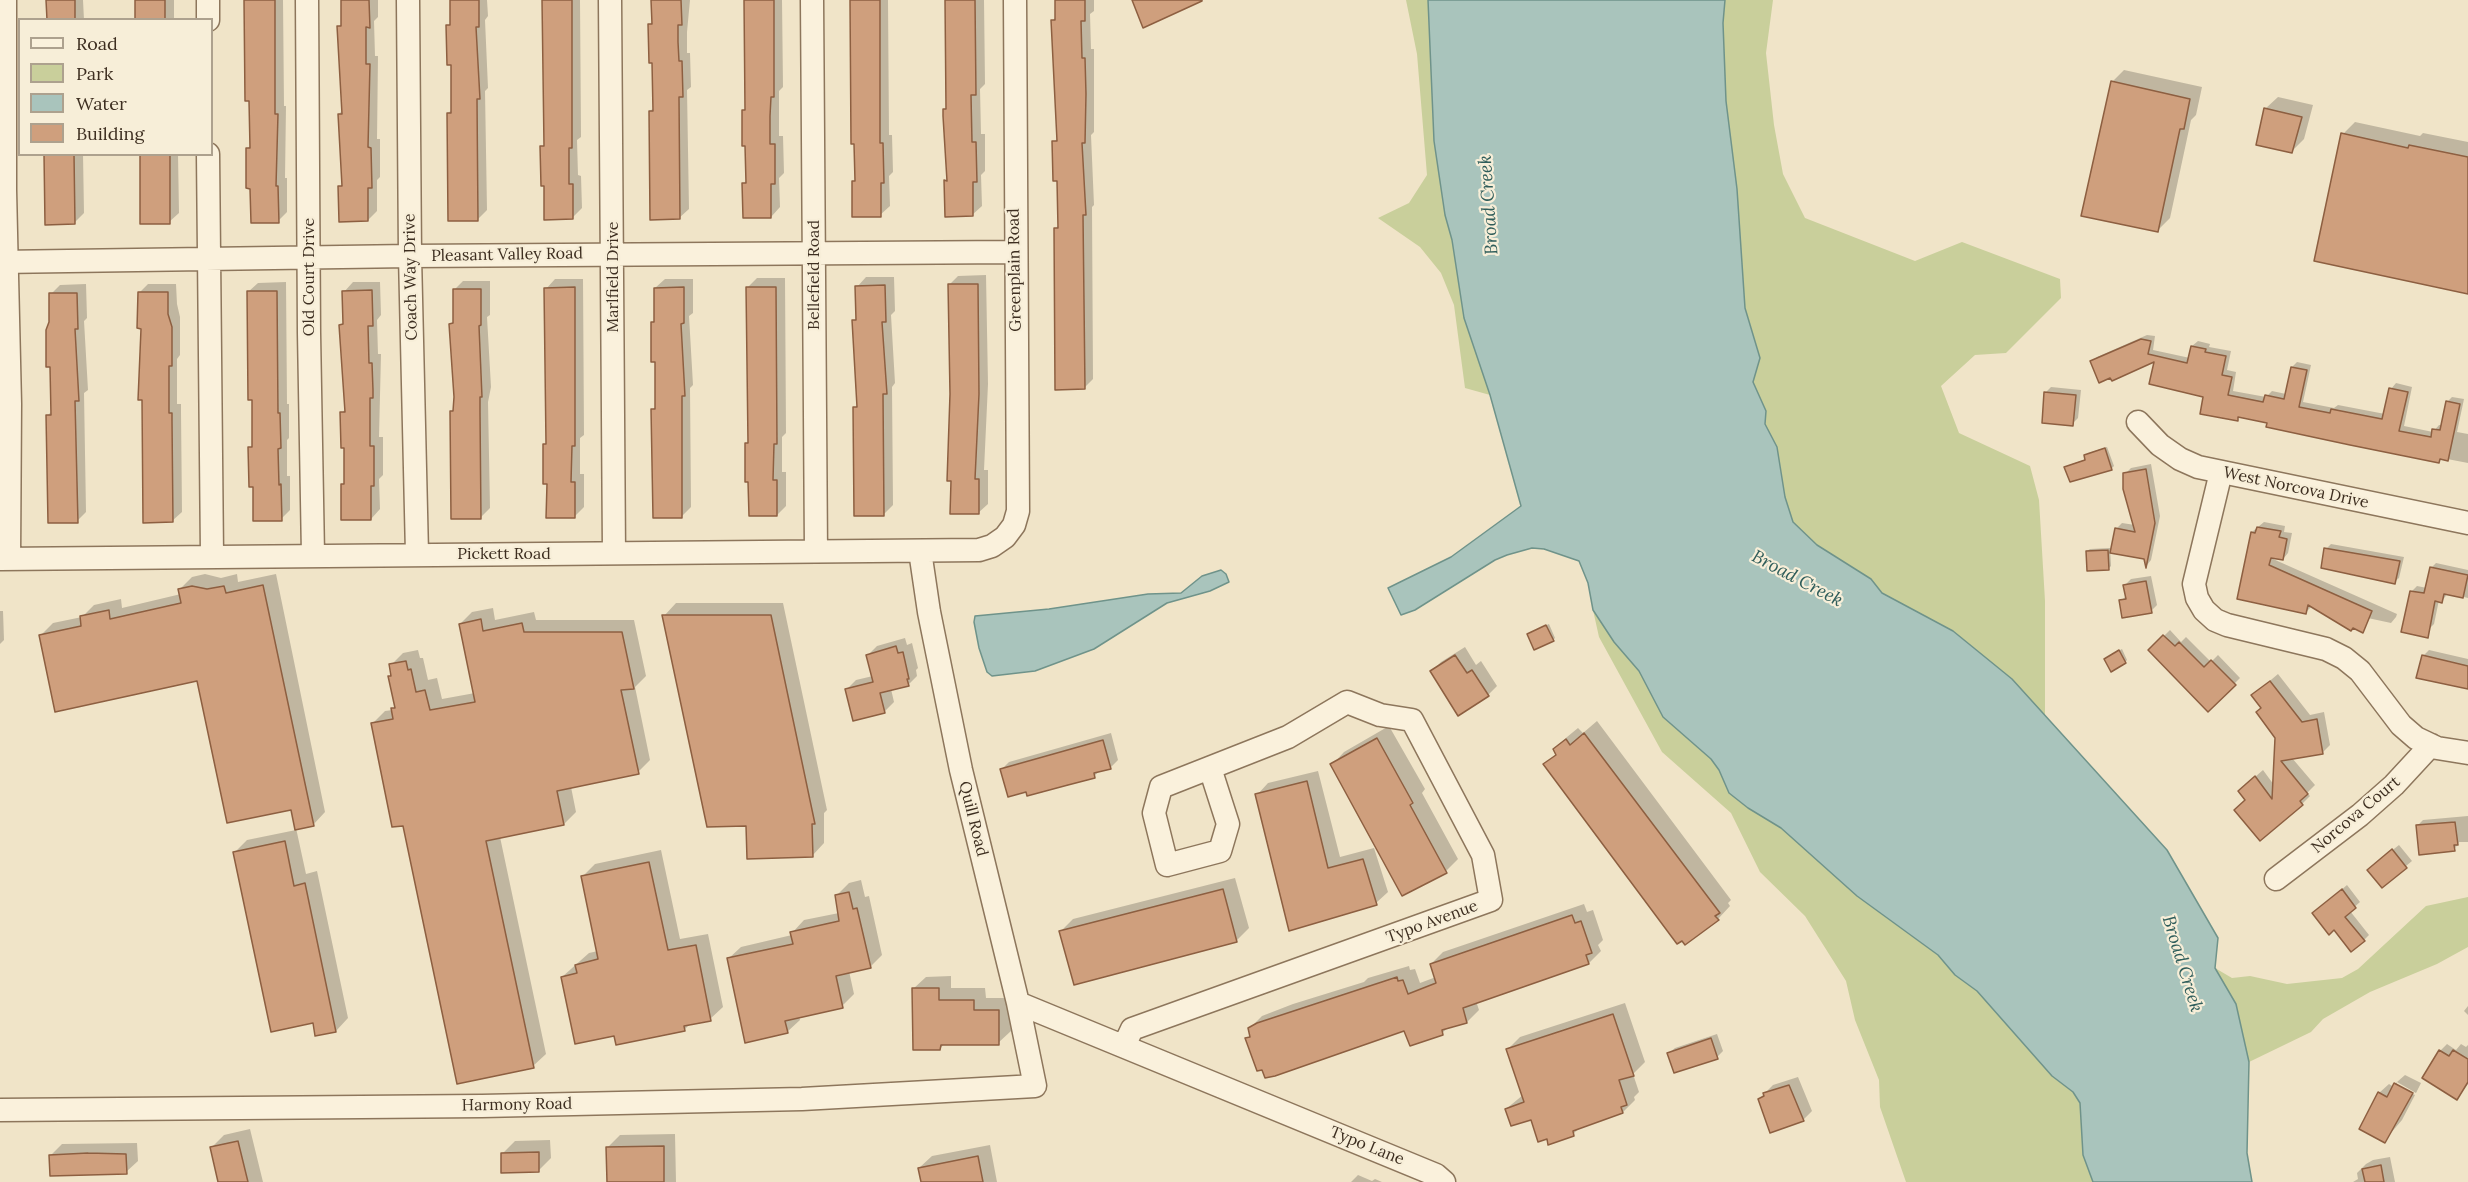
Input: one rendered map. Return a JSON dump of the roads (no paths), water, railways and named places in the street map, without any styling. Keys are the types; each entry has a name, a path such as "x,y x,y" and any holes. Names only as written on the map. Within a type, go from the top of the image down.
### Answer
{"street":[{"path":"4,559 10,404 3,262 5,0"},
{"path":"208,0 208,18"},
{"name":"Old Court Drive","path":"307,0 313,555"},
{"name":"Coach Way Drive","path":"408,0 410,256 417,554"},
{"name":"Marlfield Drive","path":"610,0 614,553"},
{"name":"Bellefield Road","path":"812,0 816,551"},
{"name":"Greenplain Road","path":"1005,537 1014,525 1018,511 1015,0"},
{"path":"208,156 212,556"},
{"name":"Pleasant Valley Road","path":"3,262 410,256 1015,252"},
{"name":"West Norcova Drive","path":"2138,422 2160,444 2180,459 2198,467 2468,523"},
{"path":"2221,472 2194,585 2197,598 2204,610 2214,620 2227,625 2326,649 2344,658 2360,671 2402,725 2416,738 2431,745 2468,753"},
{"name":"Pickett Road","path":"4,559 979,550 992,546 1005,537"},
{"name":"Quill Road","path":"920,550 929,612 961,770 1018,1003 1035,1086"},
{"name":"Typo Avenue","path":"1124,1046 1132,1029 1491,900 1483,855 1412,720 1380,715 1347,702 1288,737 1210,768"},
{"name":"Norcova Court","path":"2276,879 2360,815 2394,785 2431,745"},
{"path":"1018,1003 1124,1046"},
{"name":"Typo Lane","path":"1124,1046 1436,1175 1444,1182"},
{"name":"Harmony Road","path":"0,1110 472,1106 802,1099 1035,1086"}],"water":[{"name":"Broad Creek","path":"1428,0 1725,0 1723,23 1726,101 1737,189 1745,308 1760,358 1753,382 1766,411 1765,424 1777,447 1785,497 1793,522 1817,545 1871,579 1882,593 1953,631 2012,679 2167,850 2218,938 2215,968 2236,1004 2249,1062 2247,1153 2252,1182 2093,1182 2083,1155 2080,1103 2073,1092 2052,1076 1977,991 1955,975 1938,955 1857,896 1781,828 1748,808 1729,793 1719,770 1711,759 1663,717 1639,671 1614,642 1593,610 1588,583 1579,561 1544,549 1532,548 1507,555 1495,560 1415,610 1401,615 1388,588 1451,557 1521,506 1490,395 1464,318 1452,240 1445,215 1434,141"},
{"path":"1221,570 1226,574 1229,582 1210,591 1167,603 1094,649 1035,671 992,676 987,672 979,648 975,616 1049,609 1148,594 1181,593 1202,576"}]}
